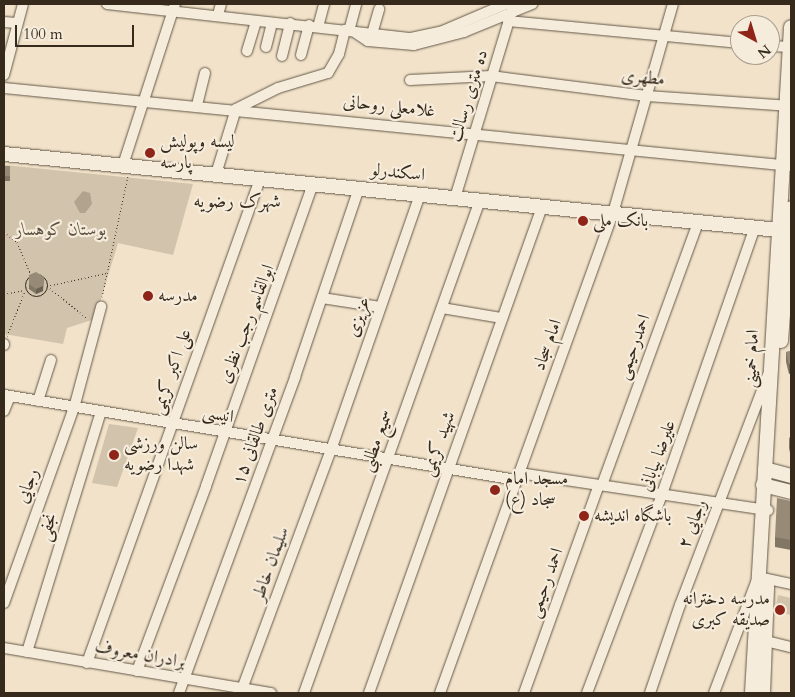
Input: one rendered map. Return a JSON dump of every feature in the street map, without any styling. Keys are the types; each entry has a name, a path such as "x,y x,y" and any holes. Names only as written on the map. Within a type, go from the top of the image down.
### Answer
{"main road":[{"name":"امام خمینی","path":"752,693 760,639 767,486 787,165 791,27"},
{"name":"اسکندرلو","path":"4,154 542,207 699,220 783,230"},
{"name":"امام خمینی","path":"769,470 770,368 783,230 791,208"},
{"path":"769,470 791,476"},
{"path":"767,486 791,492"},
{"name":"امام خمینی","path":"760,639 763,693"}],"street":[{"path":"4,75 16,23 23,4"},
{"path":"112,4 196,8 218,15 256,21 290,23 411,38 440,32 506,4"},
{"path":"218,15 220,4"},
{"path":"301,55 324,4"},
{"path":"216,174 236,109 278,88 328,73 350,31 356,4"},
{"name":"ده متری رسالت","path":"455,198 514,4"},
{"path":"350,31 368,41 414,45 509,18 532,4"},
{"name":"امام سجاد","path":"440,693 613,213 673,4"},
{"path":"126,165 174,7"},
{"path":"372,34 379,10"},
{"path":"509,18 663,38 730,42"},
{"path":"247,51 256,21"},
{"path":"4,22 16,23"},
{"path":"266,46 272,23"},
{"path":"282,56 290,23"},
{"path":"197,105 205,73"},
{"name":"مطهری","path":"410,80 491,76 647,96 789,106"},
{"name":"غلامعلی روحانی","path":"4,88 197,105 787,165"},
{"name":"علی اکبر کریمی","path":"87,663 260,179"},
{"name":"ابوالقاسم رجب نظری","path":"137,671 206,486 223,432 295,242 313,184"},
{"name":"۱۵ متری طالقانی","path":"179,693 272,440 359,188"},
{"name":"عزیزی","path":"331,450 420,194"},
{"name":"سمیع مطلبی","path":"304,693 480,200"},
{"name":"شهید کریمی","path":"369,693 542,207"},
{"name":"احمدرحیمی","path":"600,485 699,220"},
{"name":"علیرضا بیابانی","path":"587,693 662,494 755,227"},
{"path":"322,298 380,307"},
{"name":"رجایی","path":"4,603 74,408 97,326 100,308"},
{"path":"442,308 502,318"},
{"path":"38,401 52,360"},
{"name":"رجایی ۲","path":"650,693 770,368"},
{"path":"4,411 7,395"},
{"name":"انیسی","path":"7,395 74,408 448,469 600,485 766,509"},
{"name":"نجفی","path":"27,652 101,411"},
{"name":"سلیمان خاطر","path":"242,689 331,450"},
{"name":"احمد رحیمی","path":"524,693 600,485"},
{"path":"714,693 763,577 791,584"},
{"path":"760,639 791,647"},
{"name":"برادران معروف","path":"4,648 183,680 271,693"}],"path":[{"path":"100,308 126,165"},
{"path":"4,232 17,242 31,276"},
{"path":"47,286 107,273"},
{"path":"4,294 26,290 36,297 46,292 47,280 37,274 26,278 26,290 4,345"},
{"path":"47,286 97,326"}],"green space":[{"name":"بوستان کوهسار","path":"4,165 193,184 173,255 118,243 95,319 67,328 63,344 4,334"},
{"name":"سالن ورزشی شهدا رضویه","path":"109,424 138,428 117,487 92,483"},
{"path":"778,595 791,598 791,615 775,611"}],"shaded area":[{"path":"83,191 90,193 92,204 85,213 80,213 74,202"}],"building":[{"path":"4,166 10,166 10,176 4,176"},
{"path":"36,272 44,277 43,286 36,289 29,284 29,275"},
{"path":"791,351 791,363 789,364 786,352"},
{"path":"777,498 791,501 791,540 775,537"}],"place":[{"name":"لیسه وپولیش پارسه","path":"150,153"},
{"name":"بانک ملی","path":"583,221"},
{"name":"مدرسه","path":"148,296"},
{"name":"سالن ورزشی شهدا رضویه","path":"114,455"},
{"name":"مسجد امام سجاد (ع)","path":"495,490"},
{"name":"باشگاه اندیشه","path":"584,516"},
{"name":"مدرسه دخترانه صدیقه کبری","path":"780,610"}],"district":[{"name":"شهرک رضویه","path":"237,202"}]}
